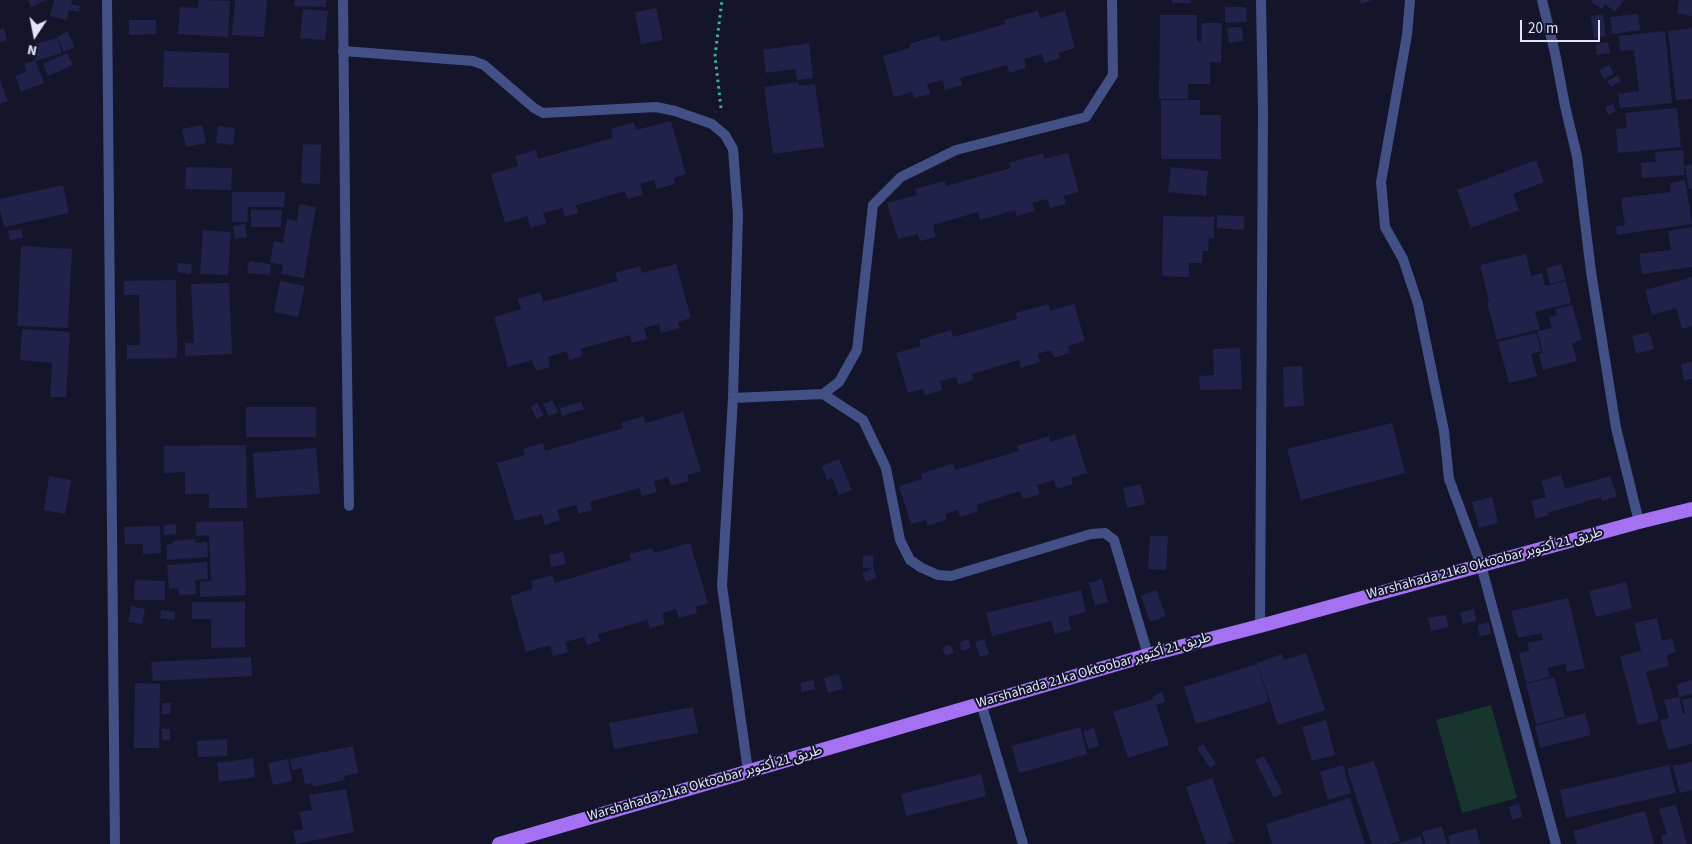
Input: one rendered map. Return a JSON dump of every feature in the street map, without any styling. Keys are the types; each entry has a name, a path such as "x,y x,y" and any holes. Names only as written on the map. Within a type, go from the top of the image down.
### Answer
{"main road":[{"name":"Warshahada 21ka Oktoobar طريق 21 أكتوبر","path":"499,844 1148,655 1692,509"}],"street":[{"path":"108,0 115,844"},
{"path":"343,0 349,506"},
{"path":"733,398 823,394 839,382 857,350 873,205 901,177 956,150 1086,117 1113,75 1112,0"},
{"path":"1260,626 1264,112 1261,0"},
{"path":"1410,0 1407,35 1381,182 1385,227 1403,259 1418,304 1444,431 1449,479 1481,566 1556,844"},
{"path":"1542,0 1577,156 1591,272 1616,428 1639,522"},
{"path":"343,51 473,60 484,65 534,108 543,113 656,107 675,110 712,124 733,149 738,216 733,398 722,586 748,771"},
{"path":"823,394 863,420 886,468 900,540 910,560 938,576 951,576 1091,534 1105,533 1114,540 1148,655"},
{"path":"980,703 1023,844"}],"path":[{"path":"722,0 715,56 724,136"}],"green space":[{"path":"1491,705 1517,798 1462,813 1436,720"}],"building":[{"path":"28,0 46,0 31,7"},
{"path":"54,0 72,0 71,4 80,6 79,12 69,10 67,20 50,16"},
{"path":"199,0 230,1 228,37 178,34 180,7 198,8"},
{"path":"235,0 267,0 264,37 232,35"},
{"path":"295,0 326,0 326,7 294,6"},
{"path":"1172,0 1191,0 1191,3 1172,3"},
{"path":"1360,0 1372,0 1361,4"},
{"path":"1592,0 1624,0 1615,12 1605,4 1602,9 1591,2"},
{"path":"1679,0 1692,0 1692,16 1677,13"},
{"path":"1225,7 1246,7 1247,22 1225,23"},
{"path":"656,8 663,40 641,44 635,12"},
{"path":"303,9 328,11 325,40 300,38"},
{"path":"1038,11 1040,18 1065,11 1075,48 1058,53 1060,58 1045,63 1042,54 1024,59 1026,68 1009,73 1007,65 960,78 962,85 945,90 943,80 927,84 930,94 914,98 912,92 894,97 883,56 910,48 909,44 939,35 941,42 1006,24 1004,20"},
{"path":"1603,14 1606,36 1594,38 1591,16"},
{"path":"1638,14 1640,30 1612,34 1610,17"},
{"path":"1160,15 1197,15 1197,42 1201,42 1202,23 1222,23 1221,62 1210,62 1210,84 1188,84 1188,99 1159,99"},
{"path":"129,20 156,20 156,34 129,35"},
{"path":"1242,27 1243,41 1229,43 1227,28"},
{"path":"4,28 7,40 0,42 0,29"},
{"path":"1692,28 1692,99 1676,100 1668,31"},
{"path":"67,31 75,47 64,52 57,37"},
{"path":"1665,31 1672,103 1620,108 1618,94 1639,91 1634,50 1620,51 1619,36"},
{"path":"57,38 62,53 36,61 31,45"},
{"path":"1608,42 1610,53 1597,55 1596,44"},
{"path":"809,43 813,78 797,80 795,69 766,73 763,50"},
{"path":"164,51 229,53 229,88 163,87"},
{"path":"67,53 73,65 48,76 43,64"},
{"path":"35,60 44,83 21,92 15,76 27,71 24,64"},
{"path":"1609,65 1614,74 1604,79 1599,70"},
{"path":"1618,75 1621,81 1611,87 1607,81"},
{"path":"0,80 8,101 0,104"},
{"path":"798,82 799,86 815,84 824,147 773,154 764,87"},
{"path":"1161,100 1200,100 1200,115 1221,115 1221,159 1161,159"},
{"path":"1613,104 1616,111 1608,115 1605,107"},
{"path":"1677,108 1681,147 1618,153 1616,129 1627,128 1625,113"},
{"path":"671,121 686,174 674,178 675,184 657,189 654,180 640,184 643,195 628,199 625,191 576,205 578,213 565,217 562,208 543,213 546,223 531,228 527,216 505,223 491,174 518,166 515,156 536,150 538,159 613,138 611,129 634,122 636,130"},
{"path":"202,125 206,143 186,147 182,129"},
{"path":"218,126 235,128 233,145 216,143"},
{"path":"303,144 321,145 320,184 301,183"},
{"path":"1683,150 1685,175 1642,178 1641,163 1656,162 1655,152"},
{"path":"1043,153 1044,159 1068,153 1079,192 1064,196 1066,204 1050,208 1047,199 1032,203 1035,211 1017,216 1015,210 980,220 978,212 933,225 936,237 920,241 918,234 898,239 887,203 917,195 915,189 945,181 946,186 1011,168 1009,163"},
{"path":"1536,160 1544,182 1513,194 1519,210 1471,228 1457,190"},
{"path":"1692,164 1692,189 1689,189 1685,166"},
{"path":"186,167 232,168 231,190 185,189"},
{"path":"1171,167 1208,171 1206,196 1168,192"},
{"path":"1685,180 1692,224 1617,235 1616,226 1625,225 1621,198 1671,192 1670,183"},
{"path":"63,185 69,213 4,227 0,210 0,199"},
{"path":"232,192 285,192 284,207 248,207 247,222 232,222"},
{"path":"299,204 316,207 304,278 281,274 283,265 270,262 274,241 283,243 287,219 297,221"},
{"path":"251,210 282,210 281,227 251,227"},
{"path":"1217,215 1244,216 1244,230 1217,228"},
{"path":"1163,216 1214,217 1214,238 1209,238 1208,251 1203,251 1202,263 1189,263 1189,277 1162,276"},
{"path":"245,224 247,237 235,239 233,226"},
{"path":"1692,227 1692,267 1642,274 1639,254 1671,250 1668,231"},
{"path":"21,229 23,238 10,240 8,231"},
{"path":"203,230 231,232 228,275 200,274"},
{"path":"21,246 72,249 68,328 17,326"},
{"path":"1526,254 1531,276 1542,273 1545,286 1566,281 1571,303 1535,312 1540,329 1497,340 1480,265"},
{"path":"249,261 271,264 270,275 247,273"},
{"path":"178,263 192,264 191,274 177,272"},
{"path":"676,264 691,318 678,322 680,328 661,333 659,324 644,328 647,339 632,343 630,335 580,349 583,356 569,360 567,351 548,357 550,367 536,371 532,360 508,367 494,317 521,309 518,299 540,292 543,302 618,281 615,273 640,266 642,273"},
{"path":"1561,264 1566,280 1550,284 1546,268"},
{"path":"1692,277 1692,326 1682,329 1676,308 1652,315 1645,290"},
{"path":"176,280 177,358 127,359 127,345 140,345 139,295 124,295 124,281"},
{"path":"280,281 305,286 298,317 274,312"},
{"path":"229,283 232,354 185,356 185,343 194,343 191,284"},
{"path":"1048,304 1050,311 1074,304 1085,341 1068,346 1070,353 1054,358 1051,350 1037,354 1040,362 1021,368 1019,360 972,374 973,380 958,385 956,377 940,381 942,390 925,395 923,389 908,393 896,353 921,346 919,340 951,330 953,337 1017,319 1016,313"},
{"path":"1572,305 1582,340 1572,343 1577,361 1543,370 1539,354 1543,353 1537,331 1552,328 1549,317 1557,315 1555,309"},
{"path":"22,329 70,332 66,397 50,397 52,363 20,360"},
{"path":"1649,332 1654,349 1636,354 1632,336"},
{"path":"1536,333 1541,351 1531,354 1537,376 1509,383 1498,342"},
{"path":"1240,348 1242,389 1200,390 1199,376 1214,375 1213,349"},
{"path":"1692,362 1692,379 1684,381 1681,364"},
{"path":"1302,366 1304,406 1284,407 1283,367"},
{"path":"552,400 558,412 549,416 543,404"},
{"path":"581,402 584,409 562,416 560,408"},
{"path":"537,403 544,415 537,419 531,407"},
{"path":"246,407 316,407 316,437 246,437"},
{"path":"683,412 701,471 687,475 689,481 671,486 668,477 654,481 657,492 642,496 639,488 590,502 592,510 579,514 576,505 557,510 560,520 545,525 542,514 515,521 497,463 525,455 523,449 543,443 545,451 623,428 621,423 643,416 646,423"},
{"path":"1392,423 1405,473 1301,500 1287,449"},
{"path":"1075,434 1087,473 1071,478 1073,484 1057,489 1054,480 1037,485 1040,494 1023,499 1020,491 976,505 978,511 960,517 958,510 945,514 947,519 928,526 926,520 911,524 899,486 922,479 921,474 953,463 955,470 1019,451 1017,446 1049,436 1051,442"},
{"path":"246,445 247,508 209,508 209,494 185,494 185,472 164,473 164,446"},
{"path":"316,448 320,494 256,498 253,453"},
{"path":"839,459 852,490 839,495 832,478 827,480 822,466"},
{"path":"1561,475 1565,489 1610,476 1617,496 1602,501 1601,497 1548,513 1549,515 1536,519 1531,501 1546,497 1541,481"},
{"path":"49,476 71,480 65,514 44,510"},
{"path":"1141,484 1145,504 1127,508 1123,488"},
{"path":"1492,497 1498,523 1479,528 1472,502"},
{"path":"243,521 246,595 200,597 200,582 211,581 209,535 196,536 196,522"},
{"path":"176,524 176,534 164,535 164,525"},
{"path":"160,526 161,553 143,554 143,544 125,544 124,527"},
{"path":"1150,536 1168,536 1166,570 1148,569"},
{"path":"195,539 195,543 207,542 208,557 167,560 166,545 173,544 172,541"},
{"path":"690,543 708,603 696,607 697,613 679,618 676,609 662,613 665,624 650,628 647,620 598,634 600,641 587,645 584,637 565,642 568,652 553,656 550,645 526,652 510,596 533,589 531,581 552,575 555,583 631,560 629,554 652,548 654,553"},
{"path":"563,552 566,564 551,567 549,555"},
{"path":"863,555 874,556 873,568 863,568"},
{"path":"207,562 208,579 195,580 196,594 179,595 178,588 169,589 167,565"},
{"path":"873,568 877,577 866,582 862,573"},
{"path":"1102,579 1108,602 1095,605 1089,583"},
{"path":"135,580 165,581 165,600 134,600"},
{"path":"1626,582 1632,608 1596,617 1589,591"},
{"path":"1081,590 1086,612 1068,617 1071,630 1055,634 1051,621 992,636 986,613"},
{"path":"1156,590 1166,616 1150,622 1141,596"},
{"path":"1568,598 1585,668 1567,672 1565,664 1547,668 1550,677 1526,683 1519,653 1529,651 1528,643 1543,640 1542,633 1518,638 1511,611"},
{"path":"192,602 245,602 245,647 211,648 211,619 192,619"},
{"path":"131,606 145,609 142,624 128,622"},
{"path":"1474,609 1476,621 1463,624 1460,612"},
{"path":"161,610 175,612 174,620 160,618"},
{"path":"1446,615 1449,627 1431,631 1428,618"},
{"path":"1657,618 1662,641 1672,638 1676,652 1666,655 1669,666 1646,672 1659,720 1638,725 1620,656 1641,651 1634,623"},
{"path":"1489,622 1491,634 1480,636 1477,625"},
{"path":"968,639 971,648 962,651 959,643"},
{"path":"984,639 989,654 980,657 975,642"},
{"path":"950,644 954,652 946,656 942,648"},
{"path":"1306,653 1325,710 1278,725 1257,663 1282,654 1284,660"},
{"path":"251,657 252,676 153,681 151,662"},
{"path":"1257,664 1269,702 1196,724 1184,687"},
{"path":"839,674 843,689 828,693 824,678"},
{"path":"1554,677 1565,717 1536,724 1526,684"},
{"path":"813,680 815,689 802,692 800,683"},
{"path":"1692,680 1692,694 1679,697 1677,684"},
{"path":"135,683 160,684 159,748 134,748"},
{"path":"1162,692 1165,702 1156,705 1169,745 1128,758 1113,712 1154,699 1153,696"},
{"path":"1679,697 1683,714 1685,714 1682,700 1692,698 1692,744 1668,750 1660,720 1669,718 1664,700"},
{"path":"162,703 171,703 170,714 162,714"},
{"path":"693,707 698,733 614,749 609,723"},
{"path":"1585,713 1591,735 1540,748 1535,726"},
{"path":"1326,720 1335,755 1312,761 1302,727"},
{"path":"1080,727 1087,754 1019,773 1012,746"},
{"path":"1094,728 1099,746 1089,749 1083,731"},
{"path":"162,729 170,729 170,740 162,740"},
{"path":"227,739 227,756 198,757 197,741"},
{"path":"1203,744 1216,764 1210,768 1197,748"},
{"path":"353,746 358,773 344,776 345,780 313,787 312,783 305,784 302,768 292,770 290,759"},
{"path":"1264,756 1283,793 1274,798 1255,760"},
{"path":"253,758 255,777 219,782 217,763"},
{"path":"288,759 292,781 273,785 268,763"},
{"path":"1374,761 1400,841 1389,844 1372,844 1347,769"},
{"path":"1692,762 1692,790 1680,793 1673,766"},
{"path":"1343,765 1351,793 1328,800 1320,772"},
{"path":"1669,765 1676,793 1566,818 1560,790"},
{"path":"981,774 986,796 906,816 901,794"},
{"path":"1212,778 1234,841 1226,844 1206,844 1186,787"},
{"path":"346,789 354,832 296,844 293,831 303,829 299,812 312,810 309,795"},
{"path":"1350,798 1365,844 1272,844 1266,824"},
{"path":"1519,804 1522,817 1512,820 1509,807"},
{"path":"1676,805 1687,844 1663,844 1661,836 1667,834 1659,809"},
{"path":"1645,811 1654,844 1577,844 1573,831"},
{"path":"1442,826 1447,844 1425,844 1422,832"},
{"path":"1476,828 1480,844 1450,844 1448,836"},
{"path":"1421,836 1423,844 1396,844"}]}
